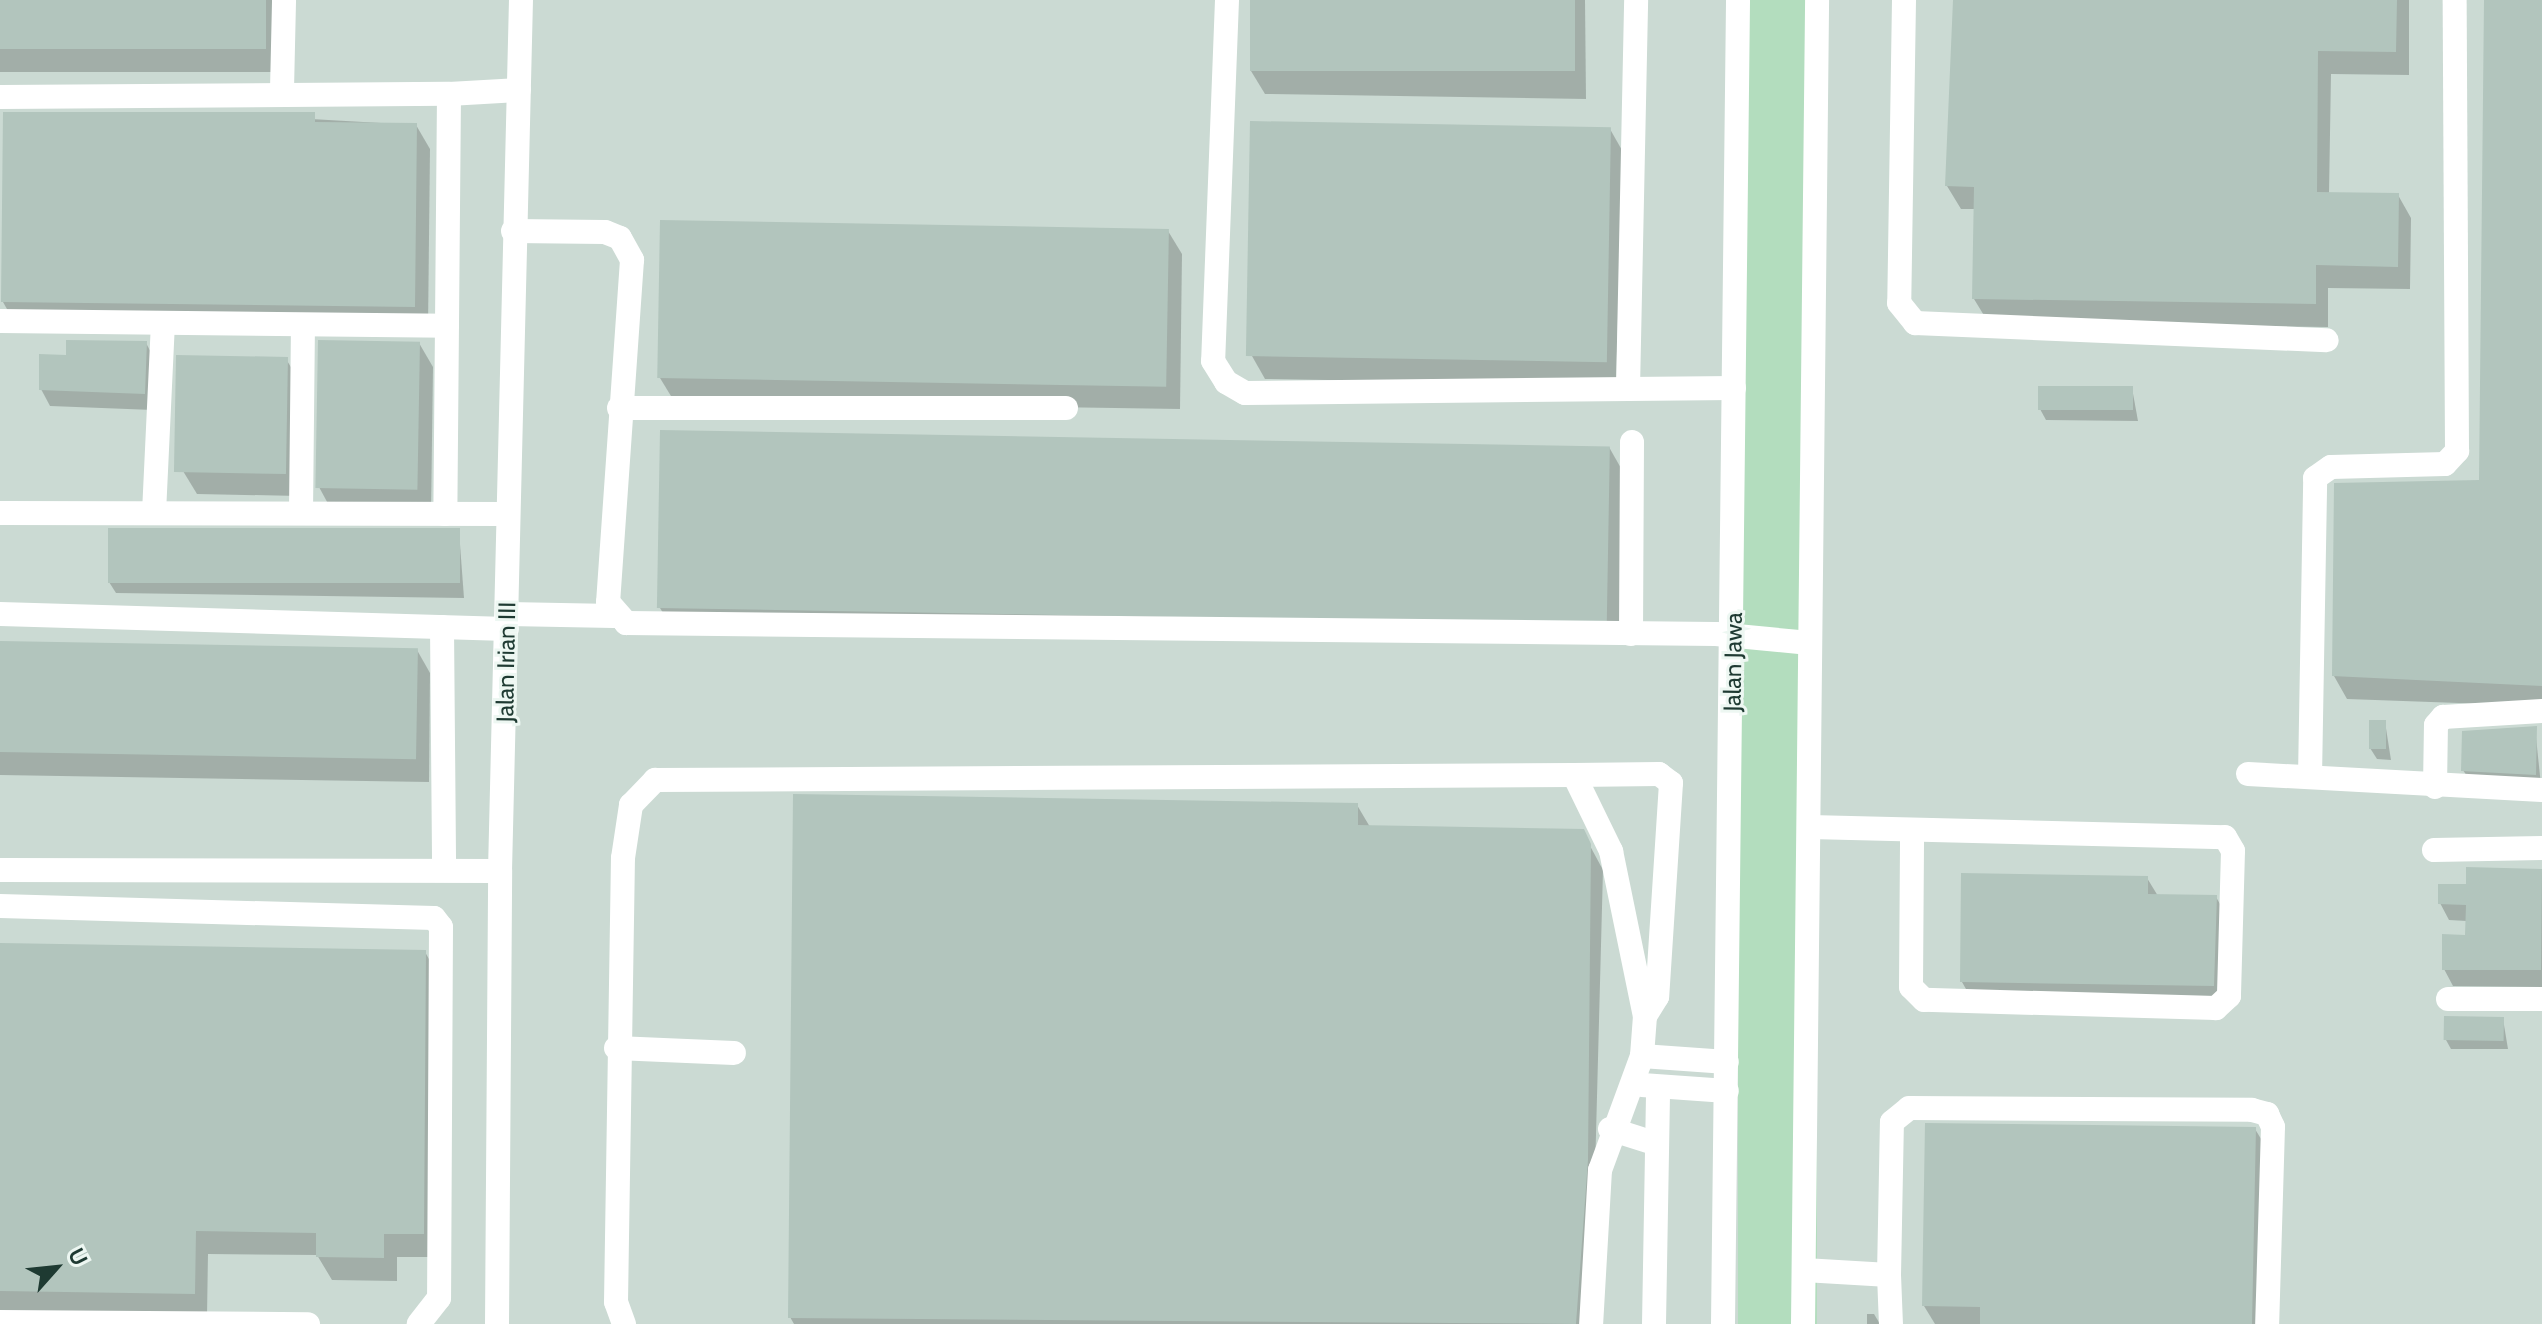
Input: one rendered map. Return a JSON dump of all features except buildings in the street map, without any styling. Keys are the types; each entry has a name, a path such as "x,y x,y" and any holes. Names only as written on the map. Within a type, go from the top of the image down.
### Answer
{"street":[{"path":"282,90 284,0"},
{"name":"Jalan Irian III","path":"497,1324 500,871 513,231 521,0"},
{"path":"1227,0 1213,361 1226,382 1245,393 1734,388"},
{"path":"1628,389 1636,0"},
{"name":"Jalan Jawa","path":"1723,1324 1738,0"},
{"path":"1803,1324 1817,0"},
{"path":"1904,0 1899,303 1915,323 2327,340"},
{"path":"2310,777 2315,478 2331,467 2445,464 2457,451 2455,0"},
{"path":"0,97 282,90 449,94 519,90"},
{"path":"445,514 449,94"},
{"path":"513,231 605,232 628,248 608,602 614,616"},
{"path":"0,321 447,326"},
{"path":"154,513 163,323"},
{"path":"301,513 303,325"},
{"path":"619,408 1066,408"},
{"path":"1631,634 1632,442"},
{"path":"0,513 507,514"},
{"path":"0,614 442,627 614,616 626,623 949,630 1733,635 1810,643"},
{"path":"442,627 444,869"},
{"path":"2435,787 2436,725 2443,717 2542,711"},
{"path":"624,1324 616,1302 616,1048 623,858 631,805 655,780 1659,774 1671,783 1657,997 1645,1016"},
{"path":"2248,774 2435,787 2542,790"},
{"path":"1574,775 1611,851 1645,1016 1642,1056 1610,1129 1600,1170 1591,1324"},
{"path":"1810,827 2225,837 2233,851 2229,996 2216,1008 1924,1000 1911,987 1912,830"},
{"path":"2434,850 2542,848"},
{"path":"0,870 500,871"},
{"path":"0,906 434,918 441,927 439,1298 419,1324"},
{"path":"2448,999 2542,999"},
{"path":"616,1048 734,1053"},
{"path":"1642,1056 1727,1062"},
{"path":"1632,1083 1727,1091"},
{"path":"1654,1324 1658,1087"},
{"path":"1891,1324 1892,1122 1899,1112 2252,1110 2267,1114 2273,1127 2267,1324"},
{"path":"1610,1129 1657,1144"},
{"path":"1804,1270 1889,1275"},
{"path":"0,1322 308,1324"}],"shaded area":[{"path":"0,0 2542,0 2542,1324 0,1324"}],"green space":[{"path":"1738,0 1817,0 1817,1324 1738,1324"}]}
